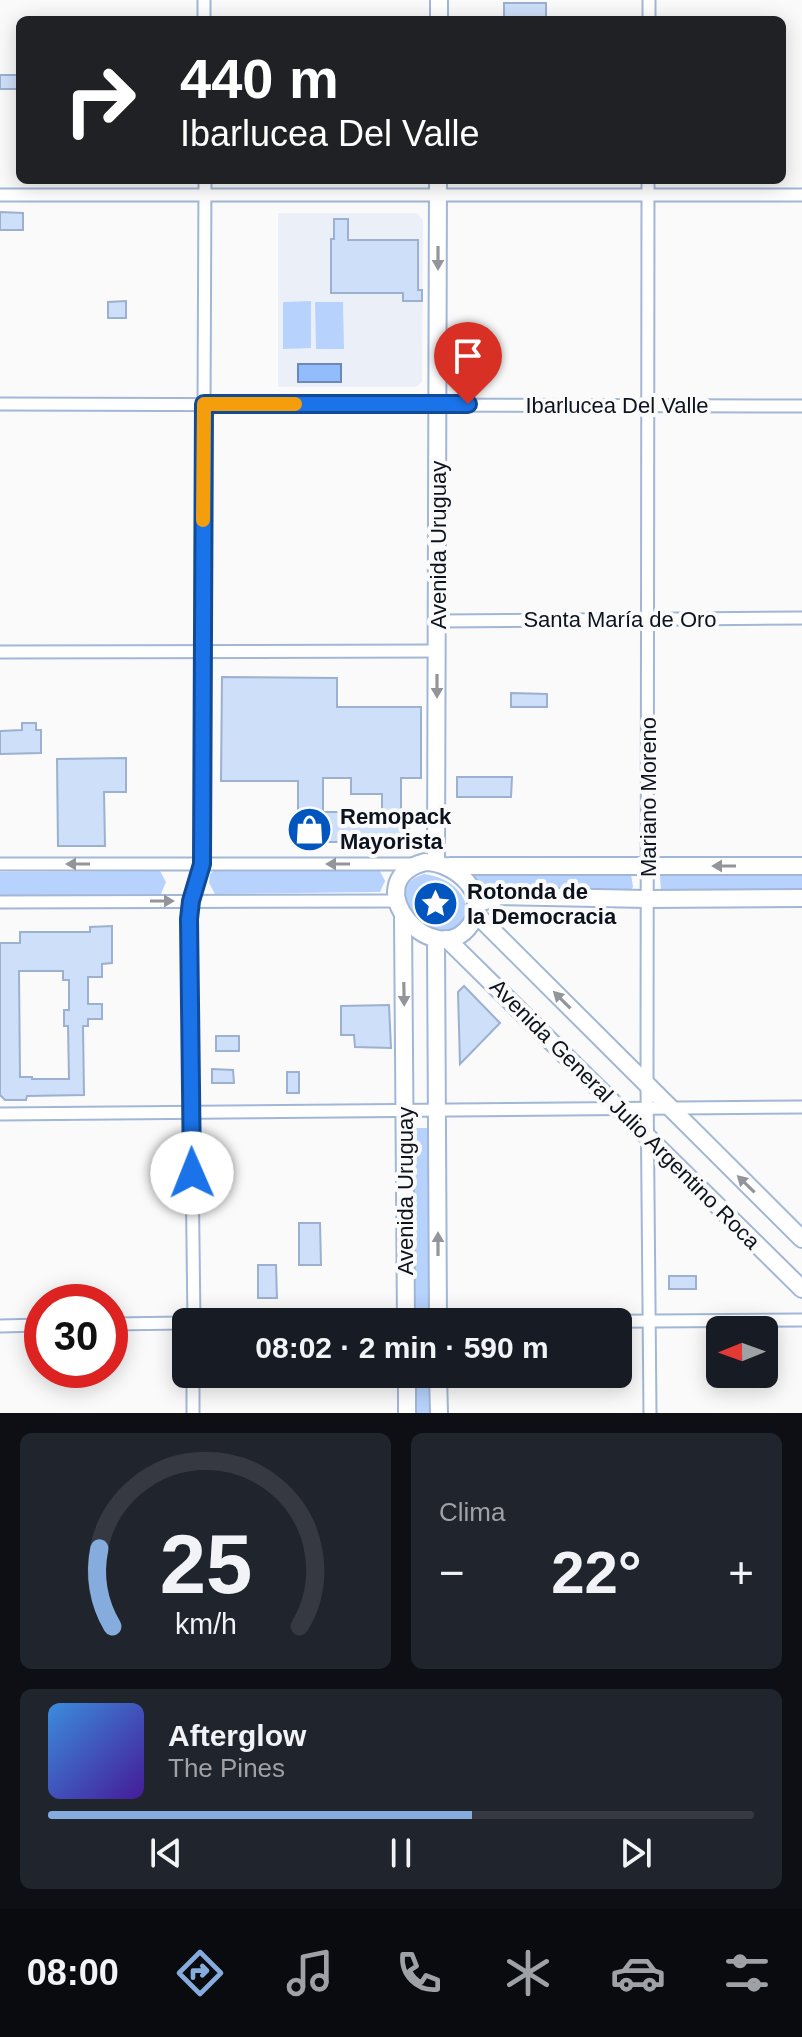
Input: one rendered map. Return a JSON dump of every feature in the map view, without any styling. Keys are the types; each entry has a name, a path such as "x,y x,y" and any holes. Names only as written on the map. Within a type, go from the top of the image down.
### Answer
{"street":[{"path":"194,1308 191,901 202,864 205,184"},
{"name":"Mariano Moreno","path":"648,184 647,1108 650,1413"},
{"path":"0,195 438,188 802,195"},
{"name":"Avenida Uruguay","path":"438,188 437,651 443,864"},
{"name":"Ibarlucea Del Valle","path":"0,404 802,406"},
{"name":"Santa María de Oro","path":"438,621 802,618"},
{"path":"0,652 437,651"},
{"path":"0,864 802,866"},
{"path":"416,864 401,877 396,890 400,908 420,932 442,939 464,932 476,908 501,896 802,898"},
{"path":"443,864 471,887 476,908"},
{"path":"0,902 191,901 400,908"},
{"name":"Avenida Uruguay","path":"400,908 406,1308"},
{"name":"Avenida General Julio Argentino Roca","path":"476,908 669,1108 802,1239"},
{"name":"Avenida Uruguay","path":"438,1308 437,1111 442,939"},
{"name":"Avenida General Julio Argentino Roca","path":"442,939 802,1289"},
{"path":"0,1114 802,1107"},
{"path":"632,1319 802,1320"},
{"path":"128,1324 172,1323"},
{"path":"0,1326 24,1325"},
{"path":"193,1388 193,1413"},
{"path":"407,1388 407,1413"},
{"path":"438,1388 439,1413"}],"shaded area":[{"path":"278,213 417,213 423,220 422,382 416,387 278,387"},
{"path":"311,301 311,348 283,349 283,302"},
{"path":"315,302 343,302 344,349 316,349"},
{"path":"298,364 341,364 341,382 298,382"},
{"path":"379,869 385,881 380,892 215,894 209,883 210,874 215,870"},
{"path":"160,871 166,882 161,894 0,896 0,872"},
{"path":"664,873 802,874 802,893 661,891 660,876"},
{"path":"424,874 446,881 462,895 467,909 460,925 448,931 434,929 420,921 409,909 404,896 408,883"},
{"path":"631,874 633,887 629,892 480,893 470,875"},
{"path":"427,1128 429,1131 431,1308 411,1307 410,1131"},
{"path":"412,1388 431,1388 431,1413 412,1413"}],"building":[{"path":"504,3 546,3 546,16 504,16"},
{"path":"0,75 16,75 16,89 0,89"},
{"path":"0,212 23,213 23,230 0,230"},
{"path":"334,219 348,219 348,240 418,240 418,290 422,290 422,301 403,301 403,293 331,293"},
{"path":"126,301 126,318 108,318 108,302"},
{"path":"222,677 337,678 337,707 421,707 421,778 401,778 401,811 409,811 409,842 298,842 298,781 221,781","holes":["323,778 351,778 351,794 382,794 382,812 323,812"]},
{"path":"511,693 547,694 547,707 511,707"},
{"path":"22,723 36,723 36,730 41,730 41,753 0,754 0,731 22,730"},
{"path":"126,758 126,792 104,792 105,846 58,846 57,759"},
{"path":"457,777 512,777 511,797 457,797"},
{"path":"112,926 112,963 102,964 102,977 88,977 88,1004 102,1004 102,1019 88,1019 88,1026 83,1026 84,1095 27,1096 26,1100 5,1100 0,1095 0,943 20,943 20,932 90,932 90,927","holes":["19,971 63,971 63,980 69,980 69,1010 64,1010 64,1026 68,1026 69,1079 20,1077"]},
{"path":"464,986 500,1023 460,1064 458,992"},
{"path":"389,1005 391,1048 355,1047 354,1035 341,1035 341,1006"},
{"path":"216,1036 239,1036 239,1051 216,1051"},
{"path":"212,1069 233,1070 234,1083 212,1083"},
{"path":"287,1072 299,1072 299,1093 287,1093"},
{"path":"299,1223 320,1223 321,1265 299,1265"},
{"path":"258,1265 276,1265 277,1298 258,1298"},
{"path":"669,1276 696,1276 696,1289 669,1289"}],"slow traffic":[{"path":"203,520 204,404 295,404"}],"place":[{"name":"Remopack Mayorista","path":"309,829"},
{"name":"Rotonda de la Democracia","path":"436,904"}],"route":[{"path":"192,1173 189,919 202,864 204,404 468,404"}]}
